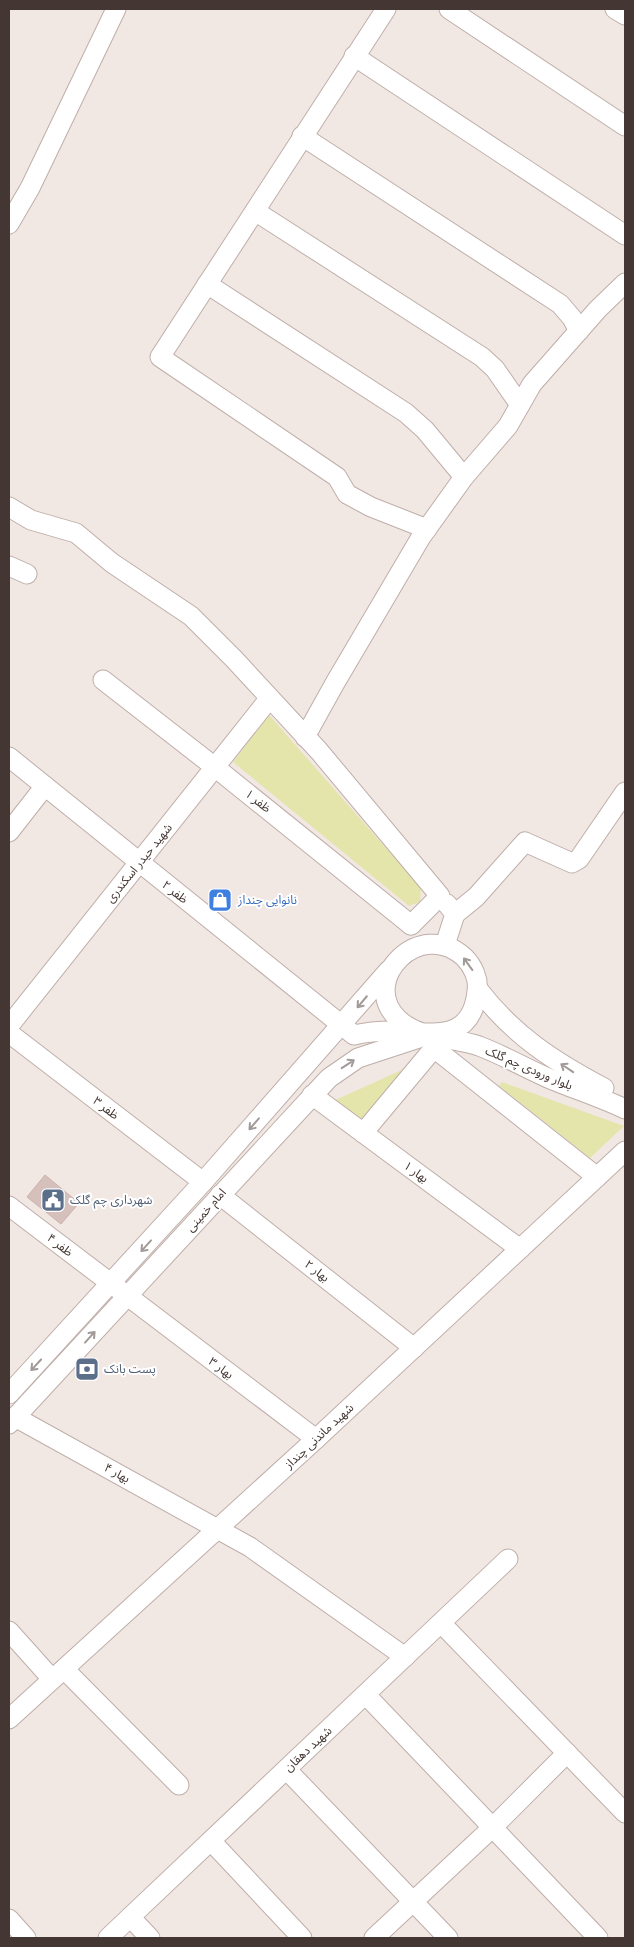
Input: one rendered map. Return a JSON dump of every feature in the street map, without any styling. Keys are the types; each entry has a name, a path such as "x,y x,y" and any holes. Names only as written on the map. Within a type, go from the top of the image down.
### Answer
{"street":[{"path":"9,224 30,188 116,9"},
{"path":"386,9 160,357 338,478 347,494 371,507 427,529"},
{"path":"449,9 625,126"},
{"path":"615,9 625,15"},
{"path":"354,56 625,236"},
{"path":"302,136 560,304 572,318 579,331"},
{"path":"255,211 482,357 494,369 520,405"},
{"path":"305,737 427,529 464,477 508,426 532,384 625,283"},
{"path":"207,284 406,413 425,430 464,477"},
{"path":"9,506 31,520 76,534 112,563 191,616 234,659 360,798 455,914"},
{"path":"9,566 27,574"},
{"name":"ظفر ۱","path":"103,680 411,925"},
{"name":"شهید حیدر اسکندری","path":"9,1026 269,699"},
{"name":"ظفر ۲","path":"9,757 354,1035 393,1031 430,1035"},
{"path":"9,832 44,786"},
{"path":"445,946 455,914 476,897 525,842 572,864 579,859 625,792"},
{"path":"416,947 411,925 440,896"},
{"path":"430,944 445,946 458,952 468,962 476,975 478,989 475,1004 469,1017 458,1027 445,1033 430,1035 417,1032 405,1026 395,1017 389,1005 386,991 388,978 393,965 403,954 416,947 430,944"},
{"name":"امام خمینی","path":"9,1394 112,1284 393,965"},
{"name":"بلوار ورودی چم گلک","path":"478,989 504,1021 525,1039 576,1073 625,1099"},
{"name":"ظفر ۳","path":"9,1033 203,1182"},
{"name":"امام خمینی","path":"12,1421 312,1095 343,1067 358,1058 430,1035"},
{"name":"بلوار ورودی چم گلک","path":"430,1035 449,1037 480,1046 514,1063 625,1109"},
{"path":"514,1063 506,1051 507,1046 512,1040 525,1039"},
{"path":"363,1133 434,1048 597,1177"},
{"name":"بهار ۱","path":"312,1095 520,1249"},
{"name":"شهید ماندنی چنداز","path":"9,1719 316,1439 625,1151"},
{"name":"بهار ۲","path":"220,1195 414,1348"},
{"name":"ظفر ۴","path":"9,1206 127,1297"},
{"name":"بهار ۳","path":"127,1297 316,1439"},
{"name":"بهار ۴","path":"12,1421 218,1528 250,1547 405,1657"},
{"name":"شهید دهقان","path":"108,1938 508,1560"},
{"path":"441,1624 625,1813"},
{"path":"9,1630 179,1785"},
{"path":"366,1695 598,1938"},
{"path":"374,1938 493,1827 567,1753"},
{"path":"287,1770 448,1938"},
{"path":"211,1840 302,1938"},
{"path":"130,1917 150,1938"},
{"path":"9,1919 26,1938"}],"green space":[{"path":"269,715 421,888 420,902 409,906 233,762"},
{"path":"404,1069 406,1070 361,1121 333,1101"},
{"path":"502,1082 624,1126 590,1158 499,1086"}],"building":[{"name":"شهرداری چم گلک","path":"45,1175 79,1203 61,1224 27,1197"}],"place":[{"name":"نانوایی چنداز","path":"220,900"},
{"name":"شهرداری چم گلک","path":"53,1200"},
{"name":"پست بانک","path":"87,1369"}]}
